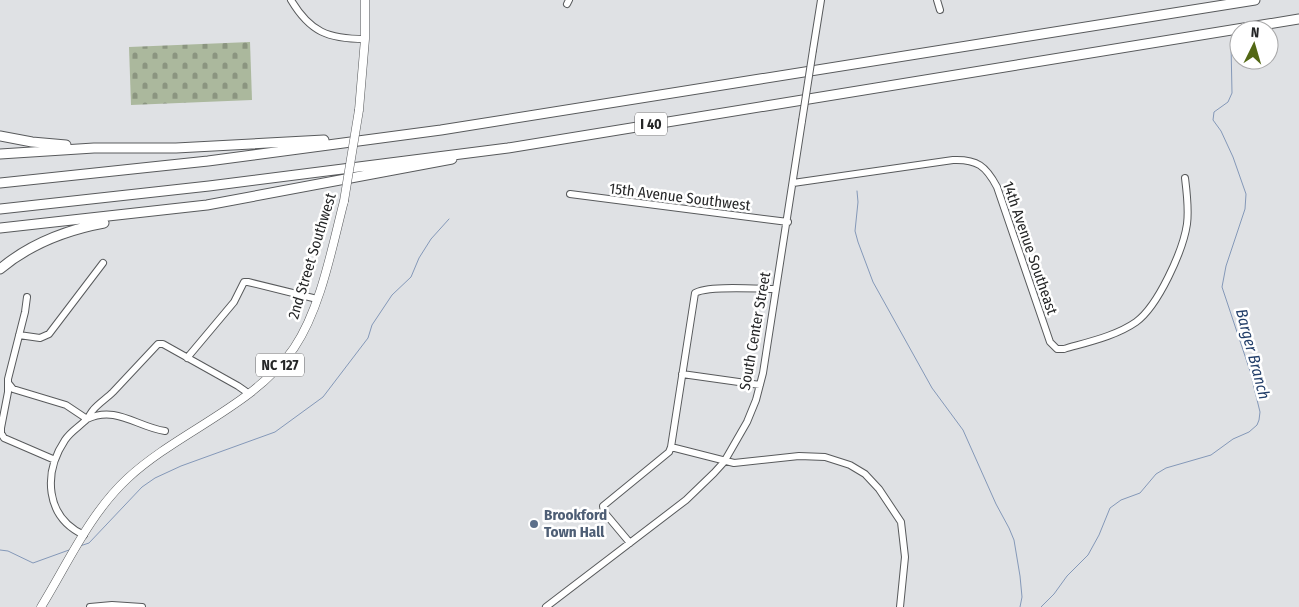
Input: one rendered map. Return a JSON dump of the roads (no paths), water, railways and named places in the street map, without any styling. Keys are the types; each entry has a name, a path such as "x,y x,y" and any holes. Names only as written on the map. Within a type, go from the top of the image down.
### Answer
{"highway":[{"name":"I 40","path":"0,183 199,162 433,131 1255,0"},
{"name":"I 40","path":"0,209 209,186 537,143 1299,19"},
{"path":"0,136 32,142 111,148"},
{"path":"0,154 111,148 176,148 373,138"},
{"path":"0,269 30,248 58,235 99,224 460,158 487,150"},
{"path":"0,228 160,212"}],"main road":[{"name":"2nd Street Southwest","path":"84,535 97,511 127,478 158,454 248,393 275,371 301,336 317,299 344,201 359,110 365,39 365,0"},
{"name":"NC 127","path":"41,607 84,535"}],"street":[{"path":"291,0 300,15 314,29 342,39 365,39"},
{"name":"South Center Street","path":"546,607 694,493 724,462 747,422 760,385 788,222 821,0"},
{"path":"936,0 940,10"},
{"name":"14th Avenue Southeast","path":"793,183 953,160 973,162 980,166 990,174 997,187 1050,342 1057,348 1064,349 1121,330 1137,321 1147,311 1178,257 1184,238 1188,213 1185,178"},
{"name":"15th Avenue Southwest","path":"570,194 788,222"},
{"path":"19,336 40,338 49,334 103,263"},
{"path":"187,358 234,302 243,284 248,282 317,299"},
{"path":"630,543 604,512 602,506 669,452 693,296 698,291 717,289 776,289"},
{"path":"27,297 8,379 9,384 0,428 4,438 55,460"},
{"path":"87,419 94,408 113,392 160,343 248,393"},
{"path":"682,374 760,385"},
{"path":"9,384 13,389 66,405 87,419"},
{"path":"84,535 74,530 59,513 53,501 50,487 55,460 68,436 76,426 87,419 98,414 112,413 155,429 166,431"},
{"path":"671,447 724,462 742,463 790,456 812,456 840,461 865,474 879,488 901,522 905,558 900,607"},
{"path":"90,607 142,607"}],"waterway":[{"name":"Barger Branch","path":"1041,607 1088,555 1110,508 1121,500 1140,493 1156,474 1166,468 1211,455 1233,439 1249,432 1257,425 1259,420 1260,412 1250,371 1222,287 1226,266 1245,209 1246,194 1233,157 1221,131 1213,120 1214,112 1228,102 1232,93 1232,70"},
{"path":"857,191 858,202 855,231 873,282 932,388 963,430 1014,540 1022,597 1020,607"},
{"path":"80,546 89,543 142,487 155,478 181,466 275,432 323,397 368,338 372,325 392,295 411,277 419,258 431,239 449,219"},
{"path":"0,550 8,551 33,563 69,550"}],"place":[{"name":"Brookford Town Hall","path":"534,524"}]}
